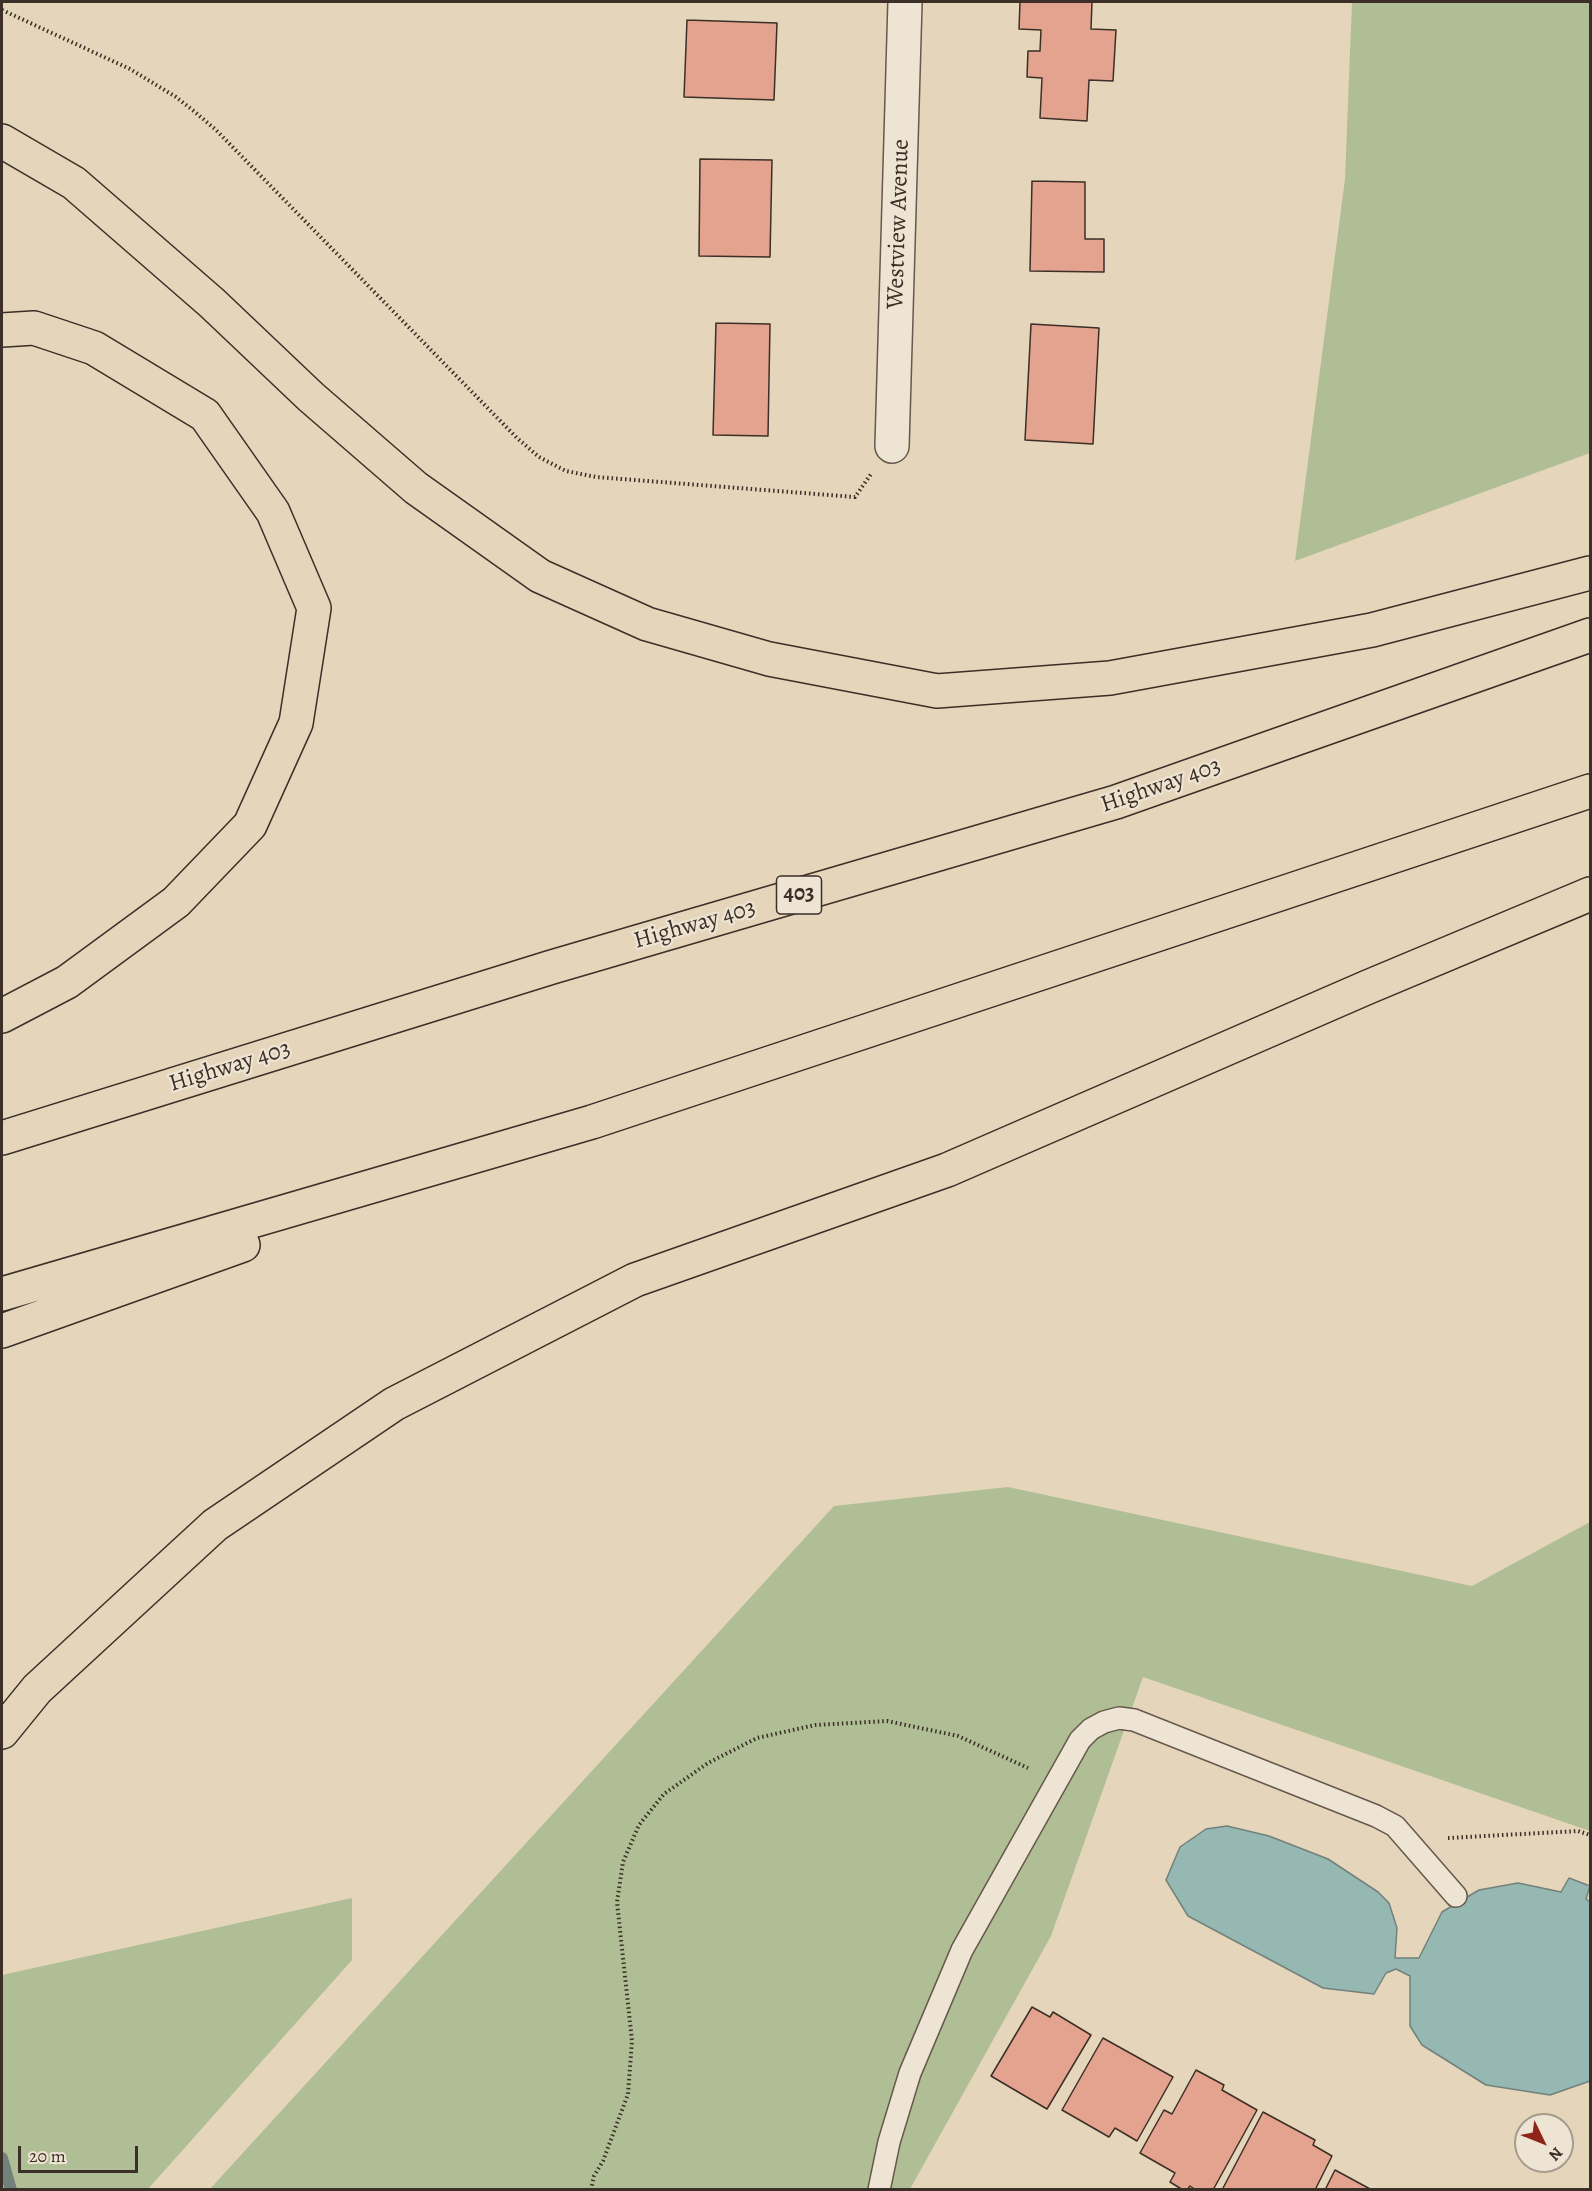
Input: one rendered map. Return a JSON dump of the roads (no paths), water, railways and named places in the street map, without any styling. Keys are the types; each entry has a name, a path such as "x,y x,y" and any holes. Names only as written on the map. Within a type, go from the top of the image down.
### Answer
{"highway":[{"path":"2,141 74,183 212,303 311,397 416,488 540,576 647,624 769,659 937,691 1110,678 1372,630 1590,573"},
{"path":"2,330 34,328 94,348 205,415 273,512 314,608 296,723 250,825 176,902 67,982 2,1016"},
{"name":"Highway 403","path":"2,1138 552,967 1116,802 1590,635"},
{"path":"2,1331 592,1122 1590,791"},
{"path":"2,1732 38,1689 215,1525 394,1404 635,1280 947,1170 1368,987 1590,894"},
{"path":"2,1294 592,1122"}],"street":[{"name":"Westview Avenue","path":"892,446 905,2"}],"lane":[{"path":"879,2190 889,2142 910,2073 962,1950 1080,1740 1091,1729 1104,1722 1119,1718 1134,1720 1376,1816 1395,1826 1411,1841 1456,1896"}],"water":[{"path":"1227,1826 1269,1836 1328,1859 1378,1892 1389,1903 1397,1928 1395,1958 1419,1958 1442,1912 1479,1890 1518,1883 1561,1892 1569,1878 1590,1886 1586,1899 1590,1902 1590,2081 1550,2095 1486,2085 1422,2045 1410,2026 1410,1976 1396,1969 1386,1973 1374,1994 1323,1988 1188,1916 1166,1880 1180,1847 1206,1829"}],"waterway":[{"path":"2,2158 11,2190"}]}
